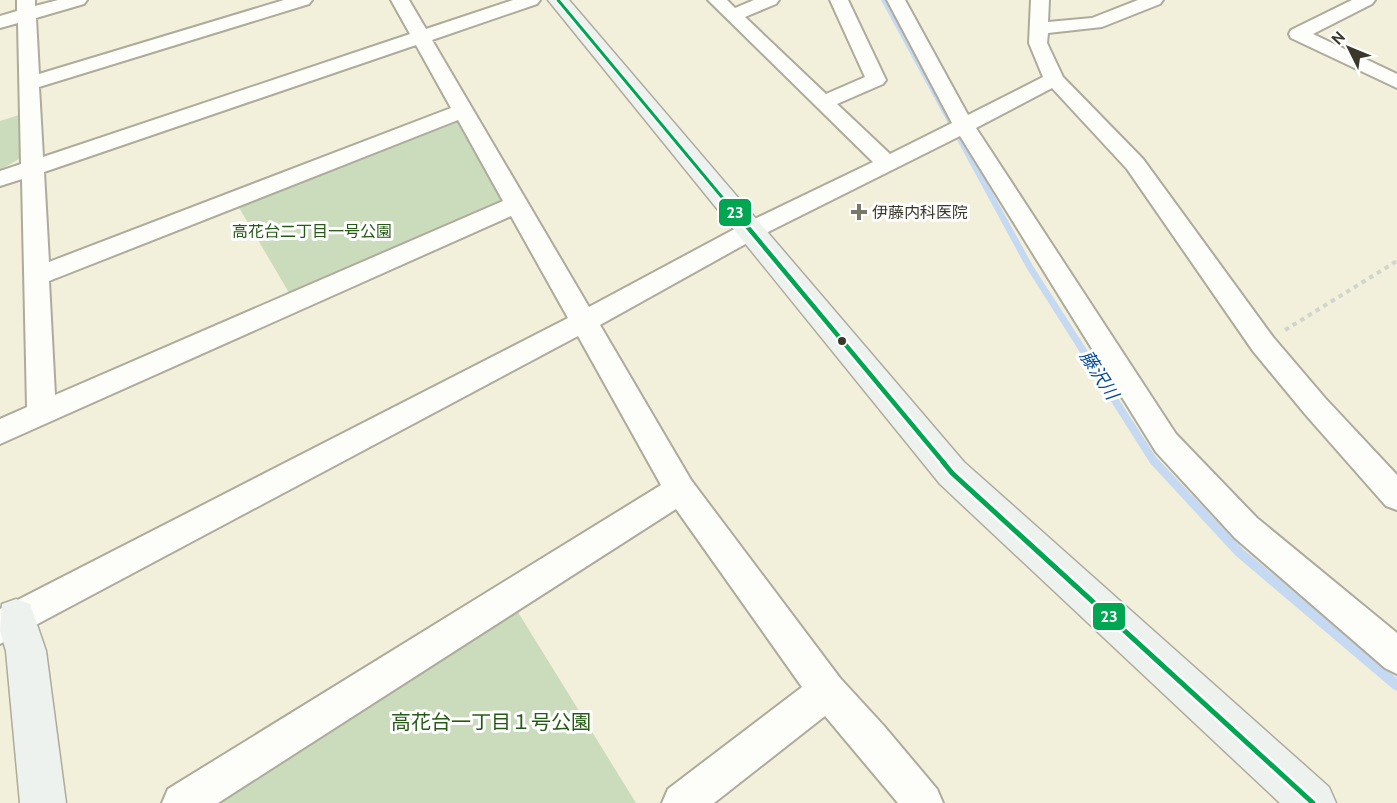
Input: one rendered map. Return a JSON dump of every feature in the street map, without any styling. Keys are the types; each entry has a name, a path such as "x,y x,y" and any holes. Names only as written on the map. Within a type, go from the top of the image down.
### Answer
{"street":[{"path":"0,22 26,7 78,0"},
{"path":"30,84 303,0"},
{"path":"400,0 680,490 827,691 871,739 922,803"},
{"path":"0,179 531,0"},
{"path":"558,0 952,473 1313,803"},
{"path":"717,0 888,164"},
{"path":"734,15 770,0"},
{"path":"824,102 876,81 839,0"},
{"path":"896,0 964,126 1166,443 1246,528 1397,656"},
{"path":"1040,0 1038,43 1054,79 1136,164 1263,344 1315,406 1397,496"},
{"path":"1040,28 1095,23 1154,0"},
{"path":"1366,0 1298,34 1397,82"},
{"path":"26,7 42,414"},
{"path":"43,803 26,651 5,618 583,322 750,231 1054,79"},
{"path":"37,276 464,111"},
{"path":"0,432 517,204"},
{"path":"182,803 680,490"},
{"path":"682,803 827,691"}],"path":[{"path":"1263,344 1397,261"}],"green space":[{"path":"19,115 19,159 0,170 0,121"},
{"name":"高花台二丁目一号公園","path":"448,123 459,123 504,196 500,204 291,296 238,206"},
{"name":"高花台一丁目１号公園","path":"516,609 636,803 216,803"}],"waterway":[{"name":"藤沢川","path":"884,0 1030,267 1153,460 1239,552 1397,685"}],"transit line":[{"name":"23","path":"558,0 952,473 1313,803"}],"place":[{"name":"伊藤内科医院","path":"859,212"}]}
